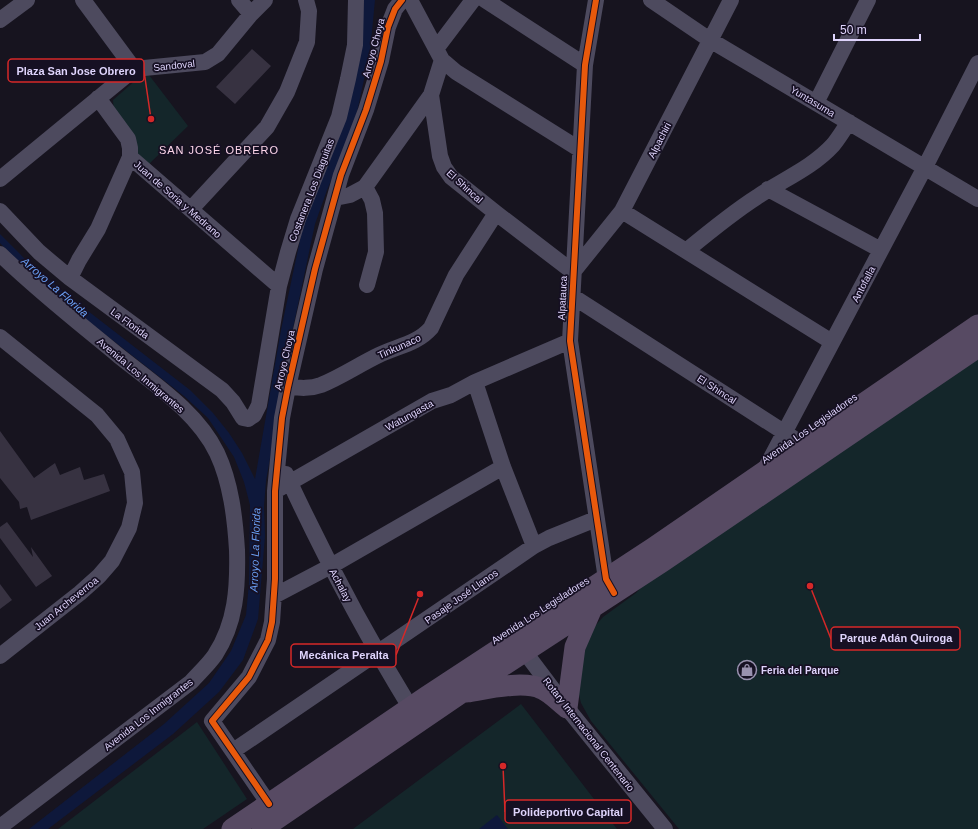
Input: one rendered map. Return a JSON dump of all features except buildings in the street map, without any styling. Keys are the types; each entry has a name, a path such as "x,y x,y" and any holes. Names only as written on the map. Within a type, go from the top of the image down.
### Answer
{"main road":[{"name":"Avenida Los Legisladores","path":"262,829 461,693 519,645 592,608 610,586 653,548 978,325"},
{"name":"Avenida Los Legisladores","path":"232,829 410,708 519,645 610,586 662,562 978,347"},
{"path":"461,693 504,686 528,686 541,689 567,708 575,647 592,608"}],"street":[{"path":"0,20 27,0"},
{"path":"0,179 134,69 83,0"},
{"path":"239,0 251,14"},
{"name":"Sandoval","path":"134,69 204,62 218,54 251,14 265,0"},
{"path":"191,209 267,127 288,92 307,42 310,11 306,0"},
{"name":"Costanera Los Diaguitas","path":"259,405 279,286 298,219 339,117 355,45 356,0"},
{"name":"Arroyo Choya","path":"233,751 212,721 249,677 268,640 272,622 274,596 275,491 282,418 288,387 315,269 341,175 366,110 388,27 395,9 402,0"},
{"path":"410,0 439,54 456,72 579,149"},
{"name":"El Shincal","path":"473,0 439,54 431,94 440,156 444,167 451,177 573,272"},
{"path":"485,0 585,65"},
{"name":"Alpatauca","path":"596,0 585,65 579,149 570,341 596,519 610,586"},
{"name":"Yuntasuma","path":"651,0 710,40 978,199"},
{"name":"Alpachiri","path":"573,272 622,211 731,0"},
{"path":"816,102 868,0"},
{"name":"Antofalla","path":"746,504 925,167 978,63"},
{"path":"335,198 350,195 365,187 431,94"},
{"name":"Juan de Soria y Medrano","path":"98,98 128,139 130,157 279,286"},
{"path":"686,251 735,211 768,189 808,166 833,144 849,122"},
{"path":"70,278 98,229 130,157"},
{"path":"365,187 372,200 375,213 376,252 367,285"},
{"path":"768,189 881,250"},
{"name":"La Florida","path":"0,211 39,252 70,278 222,390 233,402 243,418 248,419 254,415 259,405"},
{"path":"622,211 832,342"},
{"name":"Tinkunaco","path":"288,387 305,389 322,384 380,354 413,342 424,335 434,322 456,276 496,213"},
{"name":"Avenida Los Inmigrantes","path":"0,254 28,281 186,411 204,432 216,452 225,472 236,532 238,576 235,608 228,630 215,655 191,682 0,827"},
{"name":"El Shincal","path":"572,296 785,432 802,445"},
{"name":"Juan Archeverroa","path":"0,337 98,415 117,439 132,472 135,503 129,528 108,566 80,593 0,656"},
{"name":"Watungasta","path":"275,491 432,401 451,395 475,382 570,341"},
{"path":"475,382 503,467 534,546"},
{"name":"Achalay","path":"278,458 331,566 378,654 410,708"},
{"path":"274,596 331,566 503,467"},
{"name":"Pasaje José Llanos","path":"233,751 378,654 534,546 549,538 596,519"},
{"name":"Rotary Internacional Centenario","path":"519,645 567,708 665,829"},
{"path":"233,751 269,804"}],"shaded area":[{"path":"149,75 188,126 147,166 135,154 114,112 113,100 137,79"},
{"path":"978,355 978,829 679,829 591,721 581,703 576,683 587,635 603,617 636,593 649,579"},
{"path":"521,704 617,829 353,829"},
{"path":"197,722 247,799 203,829 58,829"}],"water":[{"name":"Arroyo La Florida","path":"364,0 375,0 370,52 357,112 347,143 327,190 315,224 292,333 266,481 264,506 265,536 258,619 243,660 219,692 173,734 48,829 29,829 164,724 209,683 231,651 246,615 249,583 250,505 244,482 234,457 208,418 184,396 65,303 24,267 0,243 0,234 29,263 70,297 190,390 213,413 229,433 242,453 255,479 281,330 304,221 359,50"},
{"path":"497,815 508,829 479,829"}],"cycle path":[{"path":"269,804 212,721 249,677 268,640 272,622 275,579 275,491 282,418 288,387 315,269 341,175 366,110 381,61 388,27 395,9 402,0"},
{"path":"596,0 585,65 570,341 606,579 614,593"}],"place":[{"name":"Plaza San Jose Obrero","path":"151,119"},
{"name":"Parque Adán Quiroga","path":"810,586"},
{"name":"Mecánica Peralta","path":"420,594"},
{"name":"Feria del Parque","path":"747,670"},
{"name":"Polideportivo Capital","path":"503,766"}],"district":[{"name":"SAN JOSÉ OBRERO","path":"219,150"}]}
